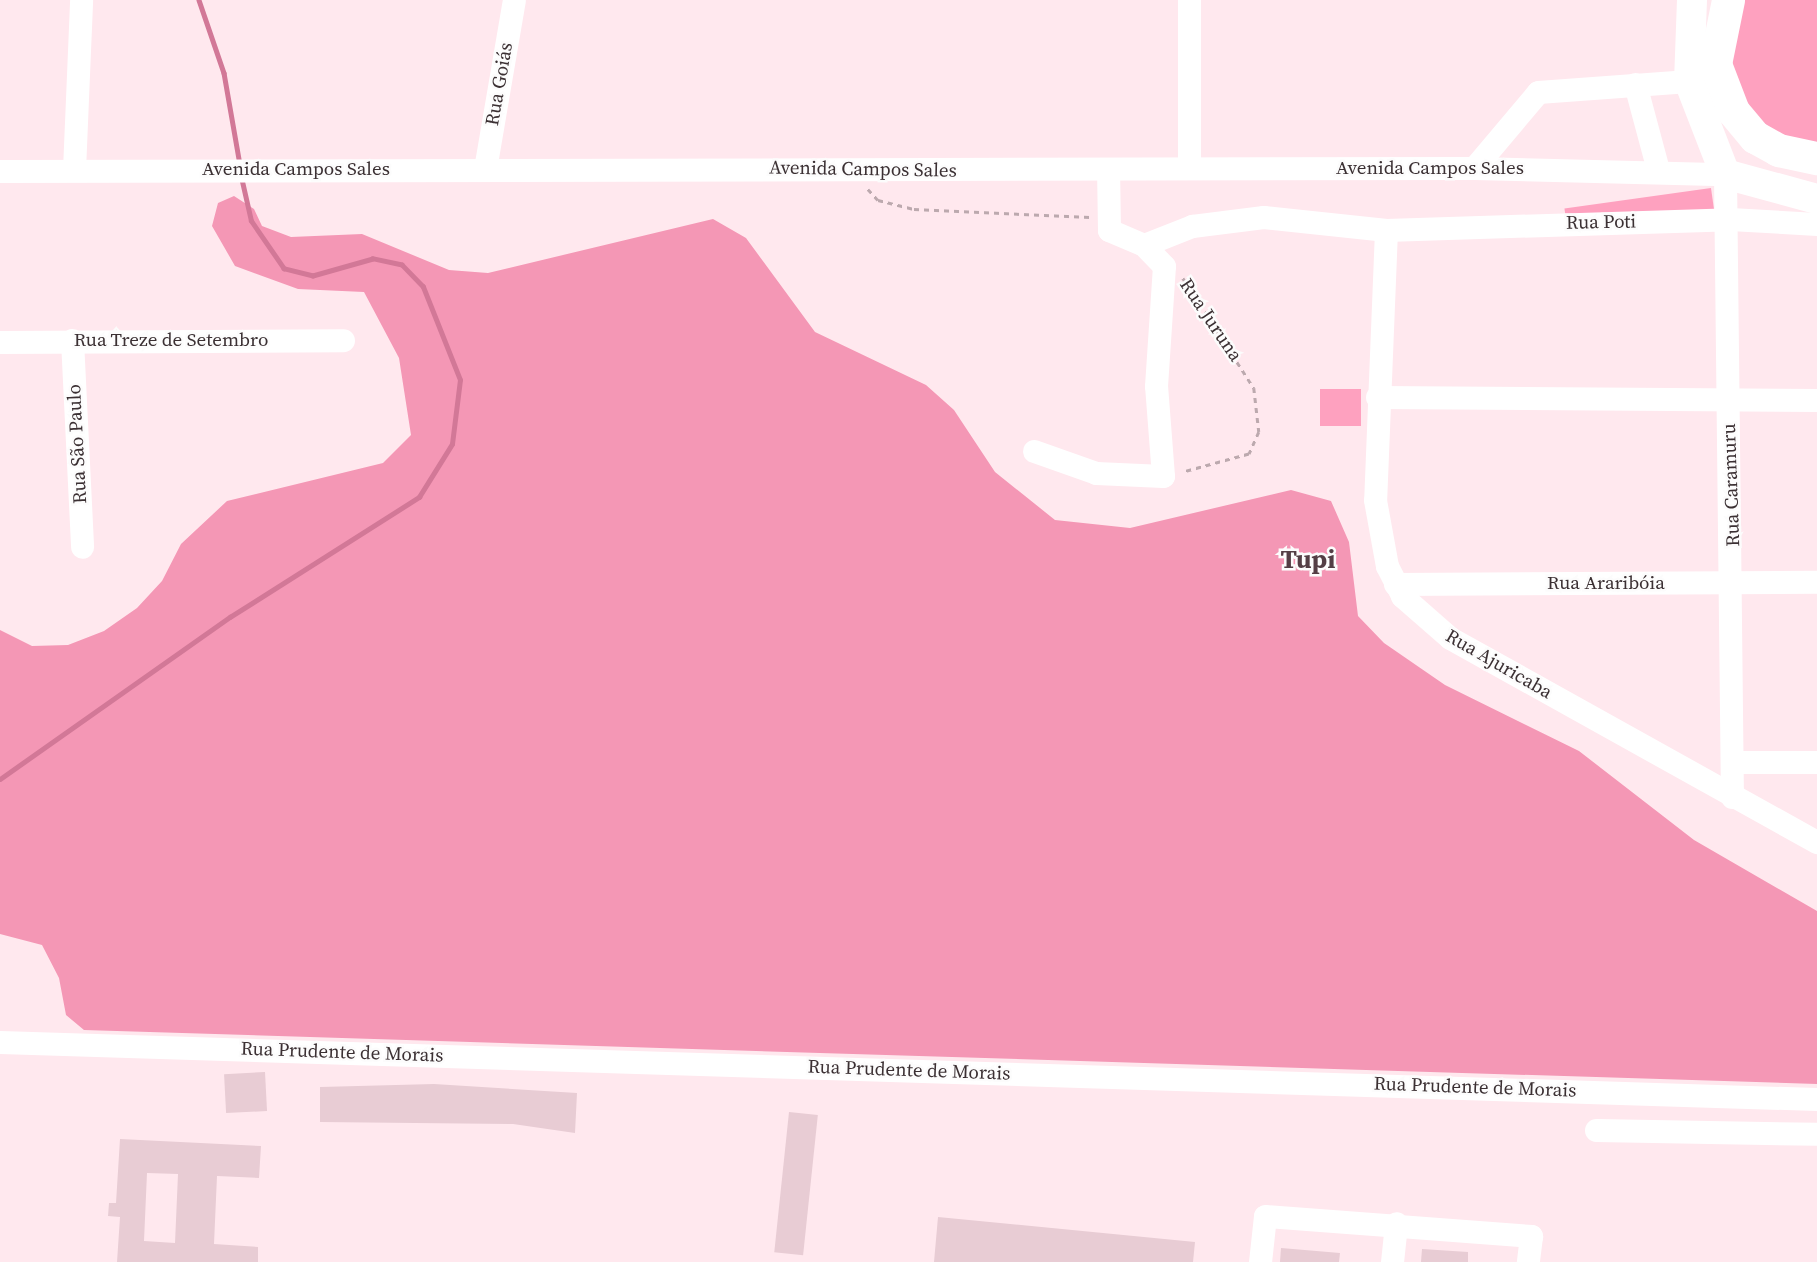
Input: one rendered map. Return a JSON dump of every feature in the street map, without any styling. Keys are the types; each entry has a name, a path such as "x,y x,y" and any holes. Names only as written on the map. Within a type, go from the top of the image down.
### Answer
{"highway":[{"path":"1728,0 1715,64 1732,111 1755,137 1778,150 1817,158"}],"main road":[{"path":"1692,0 1689,81 1726,174 1817,199"}],"street":[{"path":"74,170 81,0"},
{"name":"Rua Goiás","path":"485,169 514,0"},
{"path":"1189,0 1189,168"},
{"path":"1474,168 1538,92 1689,81"},
{"path":"1635,84 1658,170"},
{"name":"Avenida Campos Sales","path":"0,171 256,167 1474,168 1658,170 1726,174"},
{"path":"1034,451 1096,473 1163,476 1156,397 1167,286 1162,260 1144,245 1112,233 1106,218 1108,169"},
{"name":"Rua Caramuru","path":"1726,174 1730,219 1729,402 1734,762 1732,797"},
{"name":"Rua Poti","path":"1144,245 1192,226 1237,218 1297,218 1386,230 1730,219 1817,224"},
{"name":"Rua Ajuricaba","path":"1386,230 1377,397 1379,538 1395,584 1450,638 1817,842"},
{"name":"Rua São Paulo","path":"72,340 82,547"},
{"name":"Rua Treze de Setembro","path":"0,342 342,340"},
{"path":"1377,397 1729,402 1817,400"},
{"name":"Rua Araribóia","path":"1395,584 1817,582"},
{"path":"1734,762 1817,762"},
{"name":"Rua Prudente de Morais","path":"0,1042 1817,1099"},
{"path":"1596,1130 1817,1134"},
{"path":"1261,1262 1265,1216 1396,1223 1531,1236 1528,1262"},
{"path":"1392,1262 1396,1223"}],"path":[{"path":"850,168 878,200 914,209 1106,218"},
{"name":"Rua Juruna","path":"1162,260 1178,272 1226,336 1254,388 1259,432 1255,448 1233,462 1163,476"}],"shaded area":[{"path":"1743,0 1817,0 1817,146 1798,144 1750,116 1726,62"},
{"path":"1711,188 1714,210 1568,230 1564,209"},
{"path":"234,196 254,209 262,226 291,237 362,234 449,270 488,273 713,219 746,238 815,332 926,385 954,410 995,472 1055,520 1130,528 1291,490 1331,501 1349,542 1358,616 1384,643 1445,685 1579,751 1694,840 1817,911 1817,1084 84,1030 66,1015 59,978 42,945 0,934 0,630 32,646 68,645 104,631 137,608 162,581 181,544 227,501 383,463 411,435 399,358 364,292 298,289 235,266 212,226 218,203"},
{"path":"1320,389 1361,389 1361,426 1320,426"}],"building":[{"path":"265,1072 267,1111 226,1113 224,1074"},
{"path":"434,1084 577,1093 575,1133 513,1124 320,1122 320,1087"},
{"path":"789,1112 818,1115 803,1255 774,1252"},
{"path":"120,1139 261,1146 259,1178 217,1176 214,1244 258,1247 258,1262 117,1262 120,1217 108,1216 109,1203 116,1203","holes":["147,1173 178,1174 175,1243 144,1241"]},
{"path":"938,1217 1195,1242 1193,1262 934,1262"},
{"path":"1281,1248 1340,1253 1339,1262 1280,1262"},
{"path":"1422,1249 1468,1252 1468,1262 1421,1262"}],"waterway":[{"path":"199,0 224,73 240,165"},
{"path":"0,779 230,617 419,497 452,444 460,380 423,287 402,265 373,259 313,276 284,269 251,221 241,177"}],"district":[{"name":"Tupi","path":"1308,560"}]}
